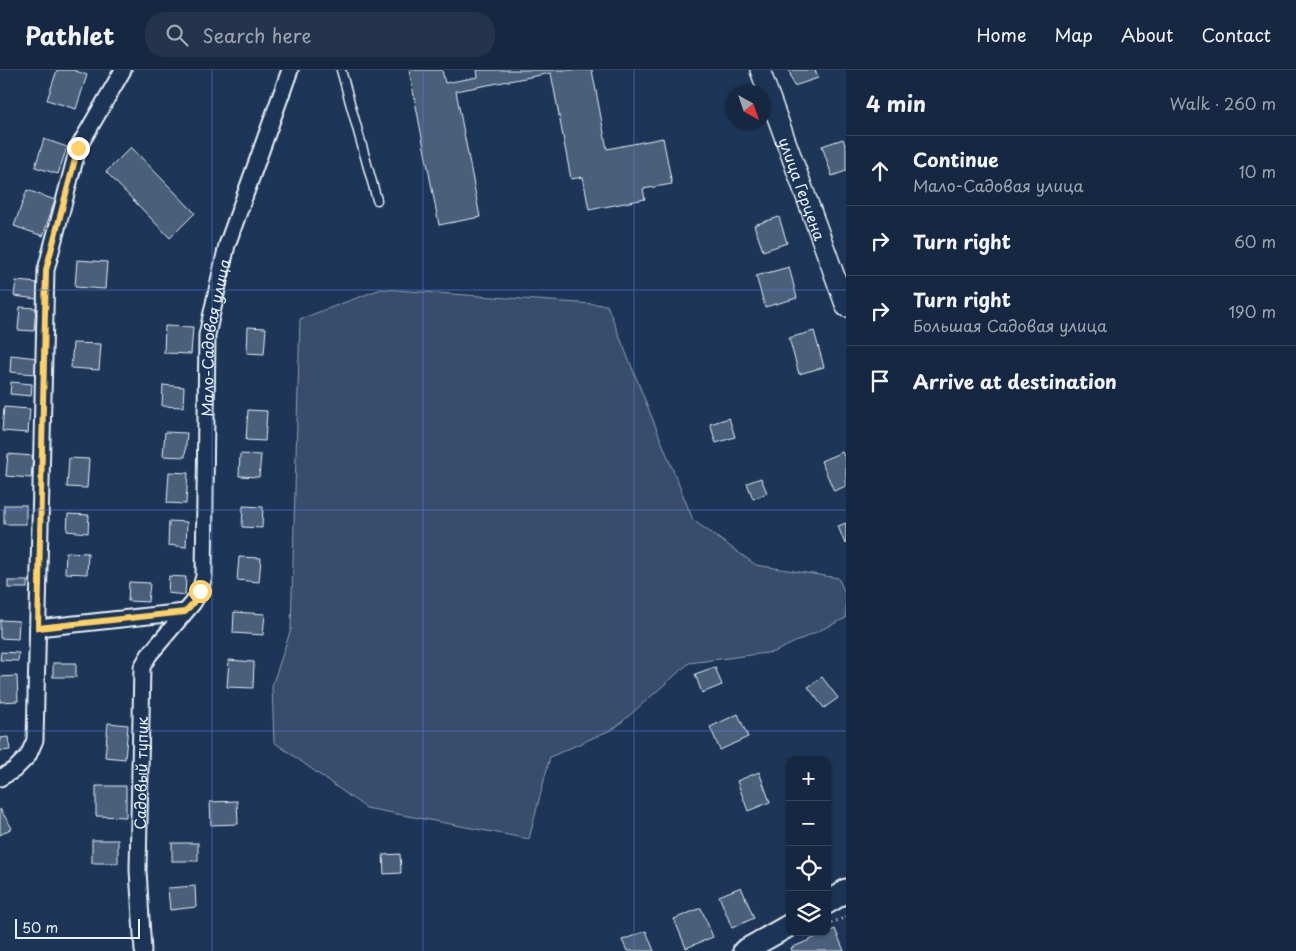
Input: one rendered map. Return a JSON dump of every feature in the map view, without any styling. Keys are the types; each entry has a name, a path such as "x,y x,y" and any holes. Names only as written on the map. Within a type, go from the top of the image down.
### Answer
{"main road":[{"path":"744,951 786,927"}],"street":[{"path":"0,778 14,770 28,756 35,740 46,270 78,148 123,70"},
{"name":"Мало-Садовая улица","path":"185,612 200,591 204,576 207,335 227,244 290,70"},
{"name":"улица Герцена","path":"760,70 846,307"},
{"path":"38,628 185,612"},
{"name":"Садовый тупик","path":"143,951 138,870 142,667 149,655 185,612"}],"lane":[{"path":"341,70 377,200"}],"path":[{"path":"831,924 846,917"}],"shaded area":[{"path":"381,289 607,305 693,520 756,565 838,578 846,595 846,618 774,652 689,663 615,728 550,757 529,839 366,808 274,742 272,686 291,629 300,319"}],"building":[{"path":"57,70 73,70 87,75 76,109 47,100"},
{"path":"409,70 442,70 445,83 478,77 477,70 592,70 607,149 663,138 672,184 643,189 645,199 589,210 583,177 571,179 551,73 456,91 480,217 439,225"},
{"path":"789,70 815,70 818,78 794,86"},
{"path":"44,139 67,147 58,174 35,167"},
{"path":"843,139 846,148 846,171 832,176 822,146"},
{"path":"131,147 195,213 170,238 106,172"},
{"path":"27,190 55,200 43,236 14,226"},
{"path":"779,217 787,243 763,251 754,225"},
{"path":"77,260 107,262 105,289 75,287"},
{"path":"789,267 797,298 765,307 756,276"},
{"path":"16,281 38,283 37,299 14,296"},
{"path":"20,307 36,308 34,331 18,330"},
{"path":"165,326 193,327 191,354 164,353"},
{"path":"248,327 266,328 264,354 247,353"},
{"path":"814,331 824,367 799,374 789,338"},
{"path":"73,343 101,344 99,370 71,368"},
{"path":"11,355 37,358 35,374 10,372"},
{"path":"11,382 32,384 31,396 10,394"},
{"path":"163,385 184,387 183,407 162,406"},
{"path":"4,407 30,409 28,433 2,431"},
{"path":"248,410 267,411 265,441 246,440"},
{"path":"729,418 735,437 716,443 710,424"},
{"path":"165,432 187,433 185,457 163,456"},
{"path":"842,452 846,460 846,486 834,491 821,461"},
{"path":"8,454 33,456 31,478 6,476"},
{"path":"240,454 261,455 259,477 239,476"},
{"path":"69,458 89,459 87,488 67,487"},
{"path":"169,472 188,473 186,504 167,503"},
{"path":"761,478 767,493 753,499 747,483"},
{"path":"4,505 26,505 26,524 4,524"},
{"path":"243,506 263,507 262,528 242,527"},
{"path":"68,514 89,515 88,533 67,531"},
{"path":"169,521 187,522 186,547 168,545"},
{"path":"846,523 846,543 845,544 838,526"},
{"path":"66,552 88,553 87,574 65,573"},
{"path":"239,557 261,558 259,582 237,580"},
{"path":"169,576 186,577 185,595 168,593"},
{"path":"8,581 27,581 27,588 8,588"},
{"path":"129,582 150,583 148,602 128,601"},
{"path":"234,612 265,614 263,635 233,633"},
{"path":"0,620 19,621 18,639 0,638"},
{"path":"1,652 19,653 18,661 0,660"},
{"path":"229,660 254,662 253,688 227,687"},
{"path":"53,663 76,663 76,677 53,677"},
{"path":"715,667 722,685 702,693 695,674"},
{"path":"17,676 18,701 0,702 0,677"},
{"path":"822,677 838,698 824,708 808,687"},
{"path":"738,714 748,737 720,750 710,727"},
{"path":"108,723 128,725 125,759 105,757"},
{"path":"8,737 10,750 0,751 0,738"},
{"path":"759,772 770,802 748,811 737,781"},
{"path":"96,786 126,786 126,817 96,816"},
{"path":"237,801 238,824 211,825 210,802"},
{"path":"0,809 12,828 0,835"},
{"path":"92,840 118,840 118,863 92,863"},
{"path":"172,843 198,843 198,861 172,861"},
{"path":"400,854 401,873 384,874 383,855"},
{"path":"195,886 196,907 170,910 168,888"},
{"path":"741,887 754,918 732,928 719,896"},
{"path":"701,908 713,937 686,948 674,919"},
{"path":"835,929 844,951 792,951 791,948 819,936 831,936 831,931"},
{"path":"646,931 654,951 627,951 622,940"}],"route":[{"path":"78,148 46,270 38,628 185,612 200,591"}]}
